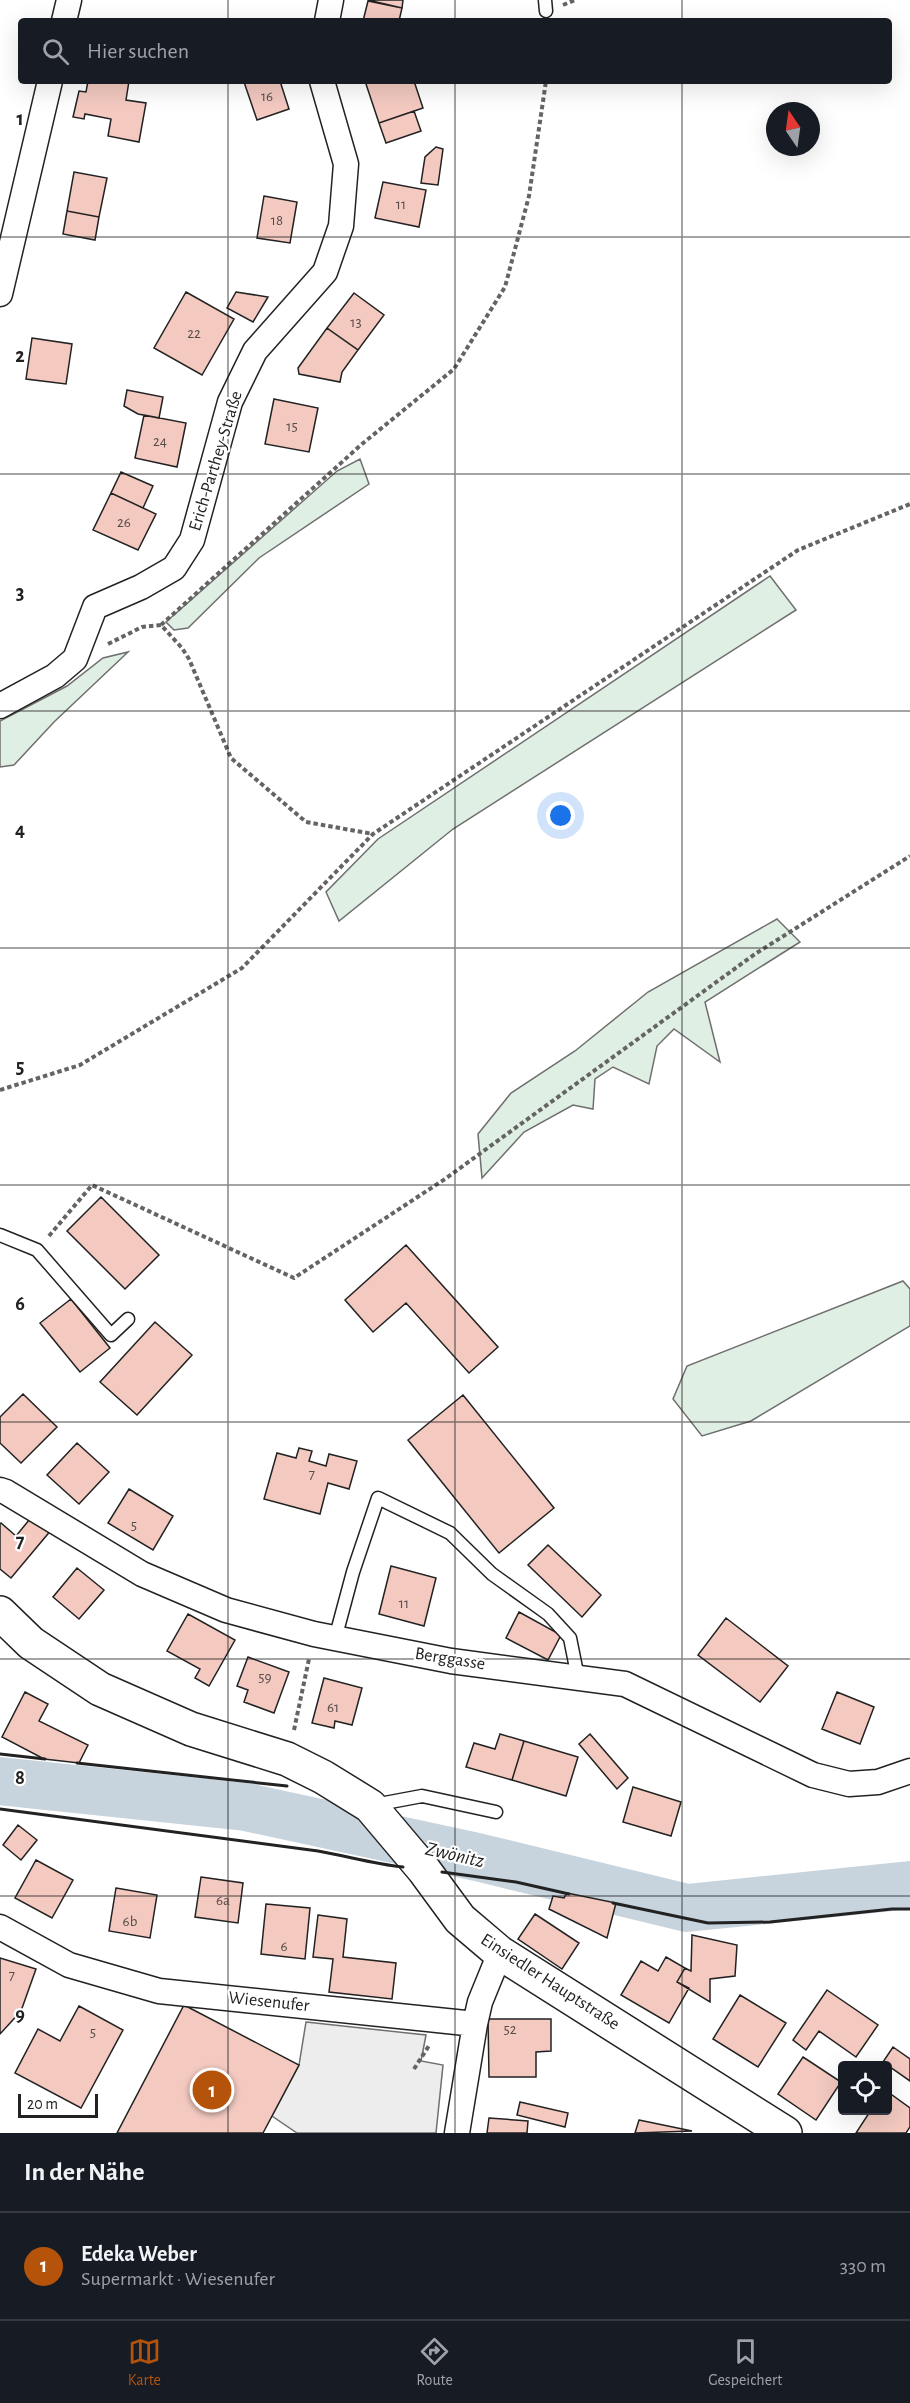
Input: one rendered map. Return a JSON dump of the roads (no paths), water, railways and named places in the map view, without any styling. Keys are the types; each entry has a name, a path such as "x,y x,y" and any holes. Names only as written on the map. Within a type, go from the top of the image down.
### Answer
{"main road":[{"name":"Einsiedler Hauptstraße","path":"0,1613 31,1643 100,1689 191,1729 287,1759 323,1777 370,1806 460,1919 500,1953 769,2129"}],"street":[{"path":"65,18 69,0"},
{"path":"328,18 331,0"},
{"path":"0,294 49,84"},
{"name":"Erich-Parthey-Straße","path":"0,706 55,676 75,659 95,607 141,587 174,568 192,540 230,402 255,351 325,272 341,226 346,164 323,84"},
{"name":"Berggasse","path":"0,1490 142,1574 226,1610 335,1639 451,1661 626,1684 813,1775 849,1784 878,1782 910,1772"},
{"name":"Wiesenufer","path":"0,1927 69,1965 159,1991 475,2024"},
{"path":"457,2133 480,2002 500,1953"}],"lane":[{"path":"0,1235 37,1250 111,1335 128,1319"},
{"path":"335,1639 353,1572 378,1498 450,1533 492,1574 548,1614 570,1638 578,1678"},
{"path":"370,1806 422,1796 496,1812"}],"waterway":[{"name":"Zwönitz","path":"0,1781 246,1807 477,1857 687,1908 910,1885"}],"place":[{"name":"Edeka Weber","path":"212,2090"}]}
